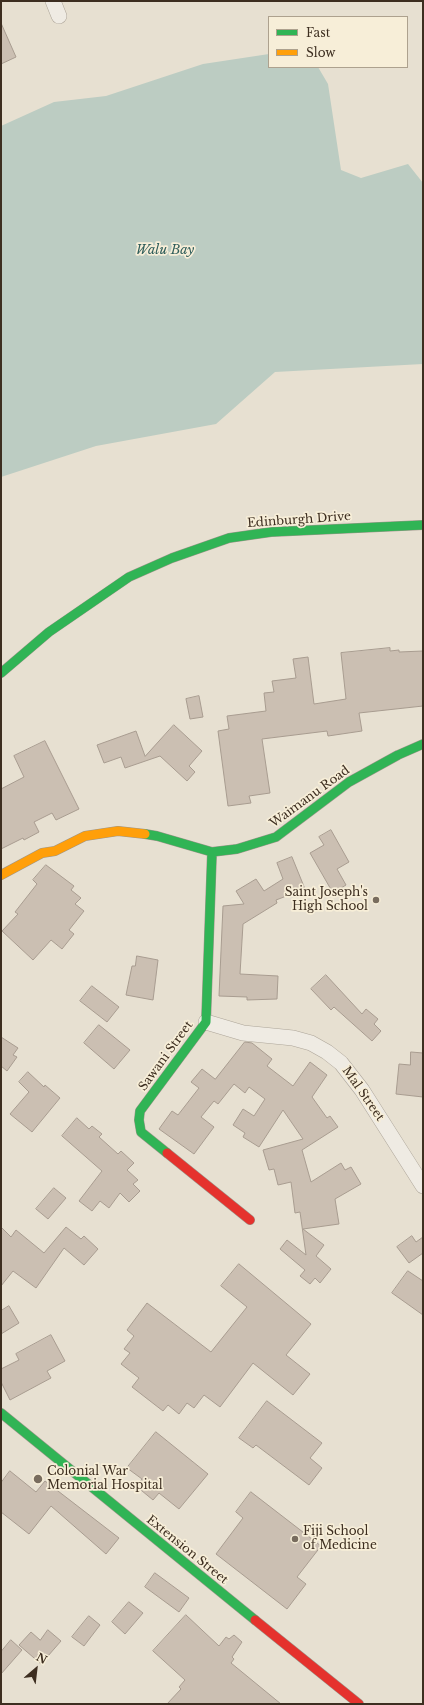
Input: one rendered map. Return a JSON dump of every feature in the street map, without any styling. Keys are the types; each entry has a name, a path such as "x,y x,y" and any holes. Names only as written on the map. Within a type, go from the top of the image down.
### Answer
{"main road":[{"name":"Edinburgh Drive","path":"1,673 48,632 129,577 180,555 229,538 271,532 423,525"},
{"name":"Waimanu Road","path":"1,875 42,853 55,850 85,836 118,831 157,836 212,852 236,849 276,837 349,782 398,755 423,744"},
{"name":"Sawani Street","path":"212,852 206,1022 140,1111 139,1120 141,1132 250,1220"},
{"name":"Extension Street","path":"1,1413 359,1704"}],"street":[{"path":"53,1 59,16"},
{"name":"Mal Street","path":"206,1022 243,1033 293,1038 311,1043 327,1052 341,1063 362,1090 423,1186"}],"water":[{"name":"Walu Bay","path":"268,54 268,68 319,68 328,84 341,170 361,178 408,164 423,183 423,364 275,372 216,424 96,446 1,477 1,126 54,102 106,96 203,64"}],"building":[{"path":"1,23 16,57 1,64"},
{"path":"390,648 390,651 399,650 399,652 423,651 423,706 359,713 362,731 328,736 327,731 262,739 270,793 249,796 251,803 228,806 218,731 229,729 227,716 266,711 264,693 274,692 272,681 296,678 293,659 308,657 314,704 346,699 341,653"},
{"path":"199,696 203,717 190,719 186,699"},
{"path":"174,725 202,751 189,766 195,772 187,781 160,756 125,768 121,757 104,763 97,745 136,731 145,756"},
{"path":"45,741 79,809 56,820 52,813 34,822 39,832 1,849 1,789 24,777 14,756"},
{"path":"331,830 349,862 337,869 346,885 333,893 310,853 324,845 319,837"},
{"path":"292,857 305,889 276,900 277,903 243,924 240,974 278,976 277,999 247,1000 247,997 219,996 223,906 244,904 236,891 256,879 264,891 283,879 277,863"},
{"path":"46,865 74,886 71,890 81,898 75,904 84,911 69,930 74,934 62,949 51,940 33,960 2,931 18,914 15,912 37,884 33,880"},
{"path":"137,956 158,960 153,1000 126,995 132,966 135,966"},
{"path":"326,975 362,1014 366,1009 378,1019 374,1024 381,1031 372,1041 334,1007 331,1010 311,989"},
{"path":"92,986 119,1007 107,1022 80,1001"},
{"path":"99,1025 130,1050 114,1069 84,1043"},
{"path":"1,1037 18,1048 13,1055 17,1057 7,1071 1,1066"},
{"path":"245,1042 252,1043 272,1059 267,1066 293,1086 310,1062 327,1075 312,1097 327,1118 330,1116 338,1127 302,1150 311,1182 341,1163 345,1170 351,1167 361,1184 335,1199 339,1224 303,1229 324,1245 316,1256 331,1269 320,1283 315,1278 310,1284 300,1276 305,1270 280,1249 287,1240 306,1255 300,1212 295,1213 291,1182 278,1185 274,1169 269,1170 263,1150 303,1139 283,1110 259,1147 243,1137 245,1133 233,1125 243,1109 254,1116 265,1099 249,1087 245,1093 234,1084 218,1104 214,1101 201,1117 214,1127 194,1154 159,1129 172,1111 178,1115 199,1088 191,1082 202,1069 215,1079"},
{"path":"411,1052 423,1053 423,1097 396,1094 399,1064 410,1065"},
{"path":"28,1072 44,1087 45,1085 60,1098 32,1132 10,1114 29,1092 19,1082"},
{"path":"77,1118 89,1129 92,1126 102,1134 99,1137 118,1154 121,1151 134,1163 127,1170 138,1180 133,1184 140,1191 129,1202 120,1193 109,1208 100,1201 92,1211 79,1201 102,1171 62,1136"},
{"path":"54,1188 66,1198 48,1219 36,1209"},
{"path":"1,1227 11,1237 16,1230 44,1253 66,1227 81,1239 84,1236 98,1249 84,1265 64,1248 36,1288 13,1271 1,1286"},
{"path":"412,1236 416,1242 423,1237 423,1253 409,1263 397,1247"},
{"path":"239,1264 311,1324 286,1355 310,1374 293,1395 253,1363 220,1407 204,1395 194,1408 187,1403 179,1414 168,1405 163,1411 132,1387 139,1378 121,1364 130,1353 124,1349 134,1336 127,1330 147,1303 211,1352 247,1307 221,1286"},
{"path":"408,1271 423,1281 423,1315 392,1293"},
{"path":"9,1306 19,1323 1,1334 1,1311"},
{"path":"51,1335 65,1361 47,1371 51,1378 10,1400 1,1382 1,1369 19,1360 16,1354"},
{"path":"267,1401 322,1443 310,1458 322,1468 309,1485 256,1445 253,1448 239,1438"},
{"path":"156,1432 208,1474 179,1509 159,1493 153,1500 136,1486 142,1479 127,1468"},
{"path":"10,1471 36,1492 45,1481 119,1538 106,1554 51,1506 29,1534 1,1512 1,1483"},
{"path":"251,1492 321,1546 297,1577 306,1584 287,1609 216,1554 243,1518 236,1512"},
{"path":"155,1573 189,1598 179,1612 145,1587"},
{"path":"129,1602 143,1613 125,1634 112,1622"},
{"path":"186,1615 219,1646 226,1637 229,1639 234,1635 242,1642 232,1657 234,1659 231,1663 281,1704 167,1704 181,1689 179,1687 185,1680 153,1651"},
{"path":"89,1616 100,1625 84,1646 72,1637"},
{"path":"48,1630 61,1641 41,1664 19,1645 31,1632 40,1640"},
{"path":"11,1640 22,1650 1,1674 1,1652"}],"traffic: fast":[{"path":"1,673 49,632 129,577 172,558 229,538 271,532 423,525"},
{"path":"145,834 212,852 237,849 276,837 349,782 398,755 423,744"},
{"path":"167,1153 141,1132 139,1120 140,1111 206,1022 212,852"},
{"path":"1,1413 255,1620"}],"traffic: slow":[{"path":"1,875 42,853 55,851 85,836 118,831 145,834"}],"traffic: jam":[{"path":"167,1153 250,1220"},
{"path":"255,1620 359,1704"}],"place":[{"name":"Saint Joseph's High School","path":"376,900"},
{"name":"Colonial War Memorial Hospital","path":"38,1479"},
{"name":"Fiji School of Medicine","path":"295,1539"}]}
